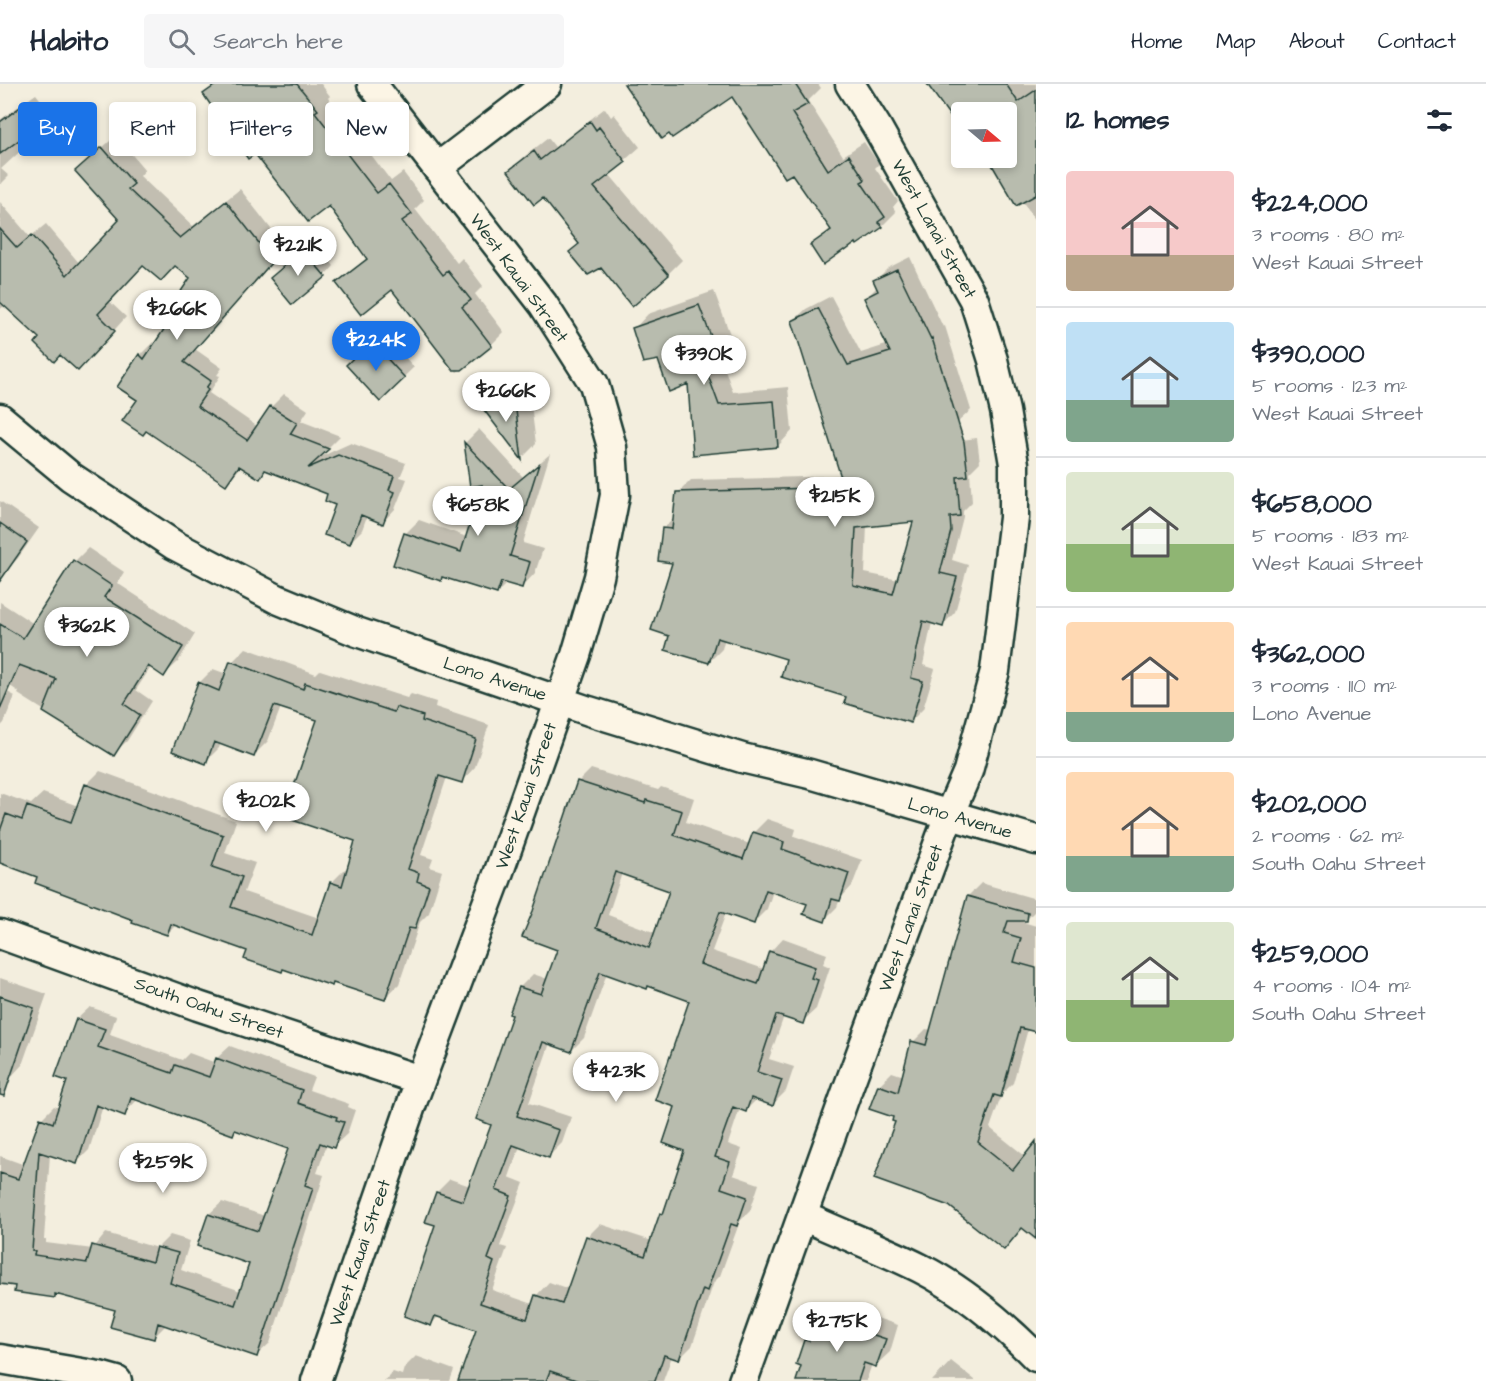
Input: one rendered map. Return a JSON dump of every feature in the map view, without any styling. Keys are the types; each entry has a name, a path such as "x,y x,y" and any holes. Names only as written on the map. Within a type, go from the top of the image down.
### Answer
{"street":[{"name":"West Kauai Street","path":"316,1381 420,1080 497,877 576,655 599,577 615,495 612,447 594,384 543,304 372,84"},
{"path":"437,168 548,84"},
{"name":"West Lanai Street","path":"743,1381 848,1088 949,815 968,771 995,671 1014,518 1014,464 993,360 975,300 877,127 850,84"},
{"name":"Lono Avenue","path":"0,418 71,477 174,545 277,599 357,632 589,711 742,758 810,774 1036,840"},
{"name":"South Oahu Street","path":"0,934 207,1009 420,1080"},
{"path":"803,1216 922,1269 962,1293 1009,1330 1036,1357"},
{"path":"0,1359 117,1381"}],"building":[{"path":"217,84 297,84 312,102 209,102 203,94"},
{"path":"624,84 795,84 808,104 792,113 828,170 849,155 865,180 861,182 885,217 878,222 883,227 823,265 810,245 831,230 792,174 785,178 732,97 672,138 669,134 662,139"},
{"path":"927,84 1006,84 1018,102 1036,90 1036,195 1016,206 994,168 1017,168 1017,102 951,102 951,118"},
{"path":"313,104 318,110 315,112 325,125 325,156 349,156 377,193 389,184 412,214 402,221 443,275 448,271 471,300 462,307 492,346 462,370 453,370 392,290 361,315 336,283 367,259 329,206 308,222 257,156 313,156"},
{"path":"18,109 18,141 0,154 0,122"},
{"path":"590,121 596,130 599,127 626,162 594,187 669,275 632,307 601,268 588,275 569,252 579,244 543,198 534,205 508,171 534,151 540,160"},
{"path":"102,147 134,184 128,189 180,238 226,201 273,261 184,362 211,381 197,406 247,440 270,406 297,423 290,434 329,449 308,468 338,455 394,476 389,490 395,492 383,524 361,515 350,544 324,535 335,505 325,501 327,494 265,470 260,479 239,466 226,485 146,431 143,435 122,421 137,400 117,387 139,354 144,359 175,313 169,309 190,278 175,266 161,281 143,266 98,314 115,331 78,371 60,355 54,362 35,343 39,338 0,302 0,229 17,248 32,235 67,275 119,220 75,171 92,156 97,156 97,151"},
{"path":"303,250 326,277 292,305 270,278"},
{"path":"897,269 932,338 964,442 968,476 957,477 960,516 950,517 951,531 940,573 957,577 943,627 923,621 911,678 923,681 911,723 844,703 846,697 781,677 786,659 717,638 709,663 665,650 669,636 651,630 672,563 658,561 662,528 672,529 676,492 844,487 792,321 818,308 848,365 890,352 864,298 878,291 873,280","holes":["913,522 893,594 853,585 856,528"]},
{"path":"699,305 717,352 702,359 719,405 774,401 778,447 693,455 688,384 669,392 658,360 643,363 632,328"},
{"path":"371,341 405,378 380,402 346,365"},
{"path":"515,402 522,460 481,406"},
{"path":"464,442 509,489 539,464 510,556 530,562 522,588 501,582 497,594 442,577 441,581 393,565 404,533 461,552 482,485 470,487"},
{"path":"0,523 27,542 0,581"},
{"path":"73,560 112,586 104,597 183,647 164,677 148,666 124,704 140,715 114,756 43,712 56,679 19,665 0,709 0,624 23,638"},
{"path":"230,661 303,689 305,683 394,712 396,707 423,716 422,721 476,739 462,783 439,776 408,869 419,873 417,881 429,886 415,929 409,928 385,1000 333,983 332,986 283,969 282,972 244,959 247,951 171,924 167,935 132,923 133,920 35,883 37,877 0,863 0,831 6,814 22,820 27,806 71,822 85,784 223,835 212,867 242,877 231,907 312,935 330,882 342,886 355,841 283,817 317,720 274,706 254,757 214,742 206,764 172,751 198,682 219,691"},
{"path":"577,781 645,803 646,800 682,811 674,835 743,859 753,832 784,842 782,849 849,873 840,901 832,899 825,922 803,914 807,904 766,890 754,924 720,912 700,964 758,984 769,951 815,967 811,978 818,980 803,1024 776,1015 757,1072 782,1080 773,1106 751,1098 746,1112 733,1107 715,1157 730,1162 721,1188 747,1197 737,1226 731,1224 707,1291 703,1289 679,1360 664,1355 655,1381 579,1381 550,1371 546,1381 458,1381 476,1330 435,1316 431,1326 404,1316 435,1225 425,1222 436,1192 463,1201 491,1125 476,1119 512,1015 509,1014 519,987 541,994 557,950 522,937","holes":["615,872 669,891 649,948 596,928","600,972 689,1001 655,1100 675,1107 663,1143 684,1151 663,1214 660,1213 645,1256 586,1236 562,1304 535,1295 527,1319 480,1303 494,1262 488,1259 511,1196 496,1190 513,1145 549,1158 559,1130 517,1116 543,1042 571,1052"]},
{"path":"967,896 1028,913 1027,921 1008,921 1004,933 1021,938 1014,962 1036,968 1036,1032 1020,1028 1001,1097 994,1095 978,1142 1013,1170 1036,1141 1036,1239 1022,1228 1004,1250 949,1206 874,1179 895,1122 892,1121 893,1117 869,1109 878,1085 898,1092 911,1041 926,1045"},
{"path":"0,996 34,1008 4,1096 0,1095"},
{"path":"76,1019 105,1029 98,1047 172,1073 175,1065 209,1077 216,1058 302,1090 298,1103 337,1117 336,1120 344,1122 334,1148 320,1143 305,1185 313,1188 257,1357 158,1323 154,1339 110,1327 115,1310 55,1294 55,1298 14,1292 15,1286 0,1284 0,1173 18,1179 40,1118 53,1123 67,1081 55,1077","holes":["131,1098 233,1135 235,1130 288,1149 258,1231 208,1214 197,1246 249,1264 235,1305 170,1283 178,1253 156,1247 152,1262 92,1245 87,1263 34,1255 35,1251 32,1251 39,1152 77,1164 96,1105 125,1116"]},
{"path":"817,1316 886,1339 876,1367 864,1363 858,1381 796,1381 801,1366 796,1364 804,1340 809,1341"}]}
